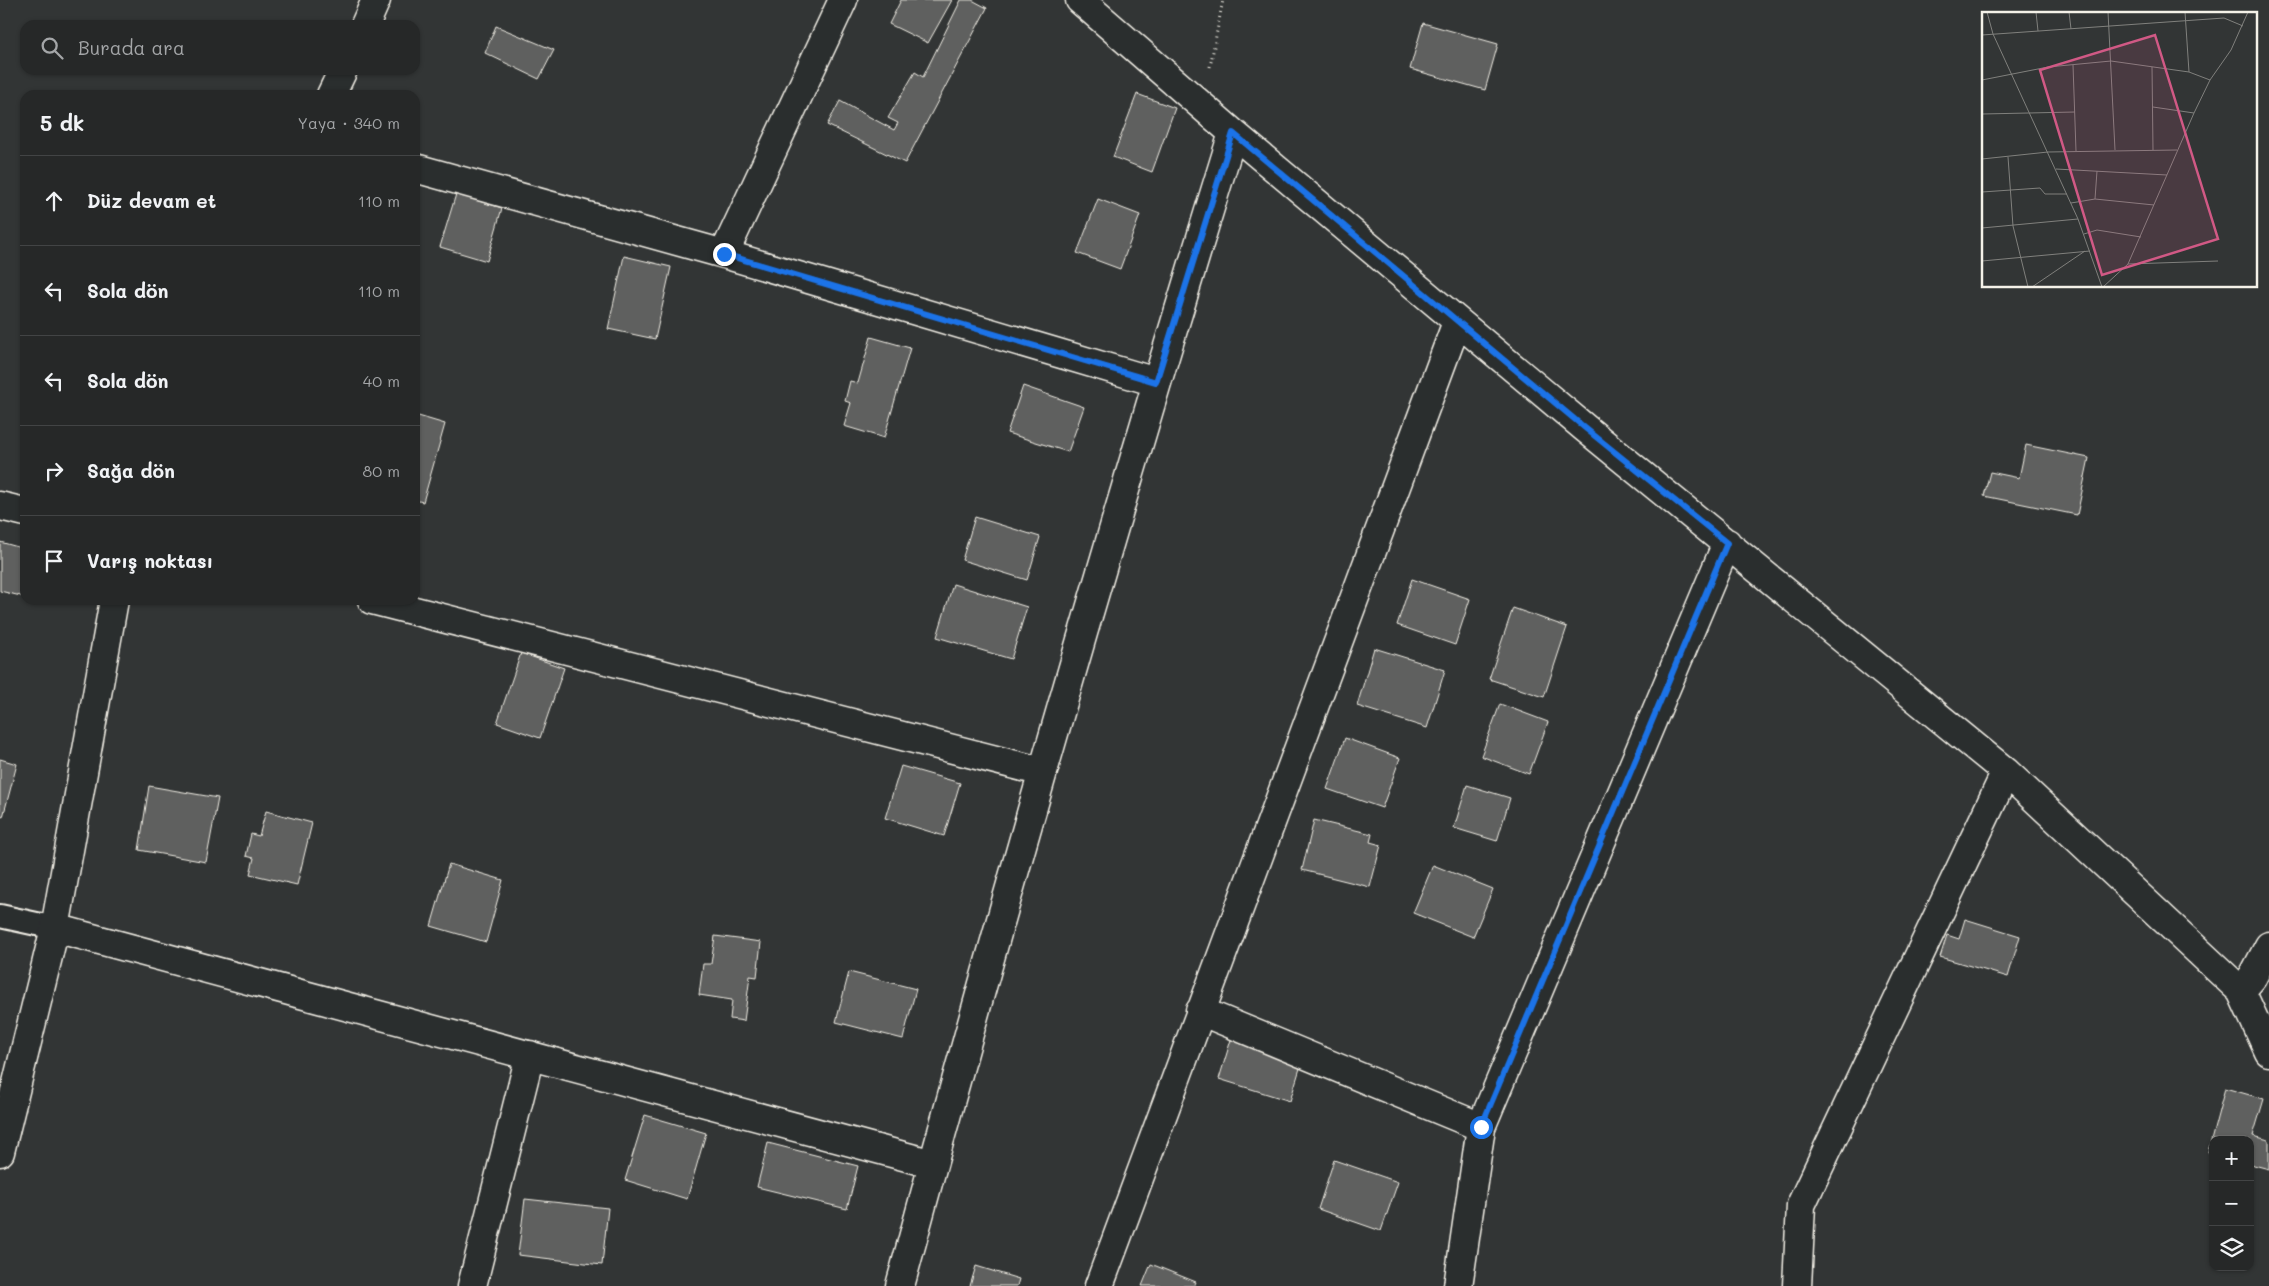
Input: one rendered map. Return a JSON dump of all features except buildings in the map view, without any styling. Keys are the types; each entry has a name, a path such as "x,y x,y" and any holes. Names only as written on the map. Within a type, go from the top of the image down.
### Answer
{"street":[{"path":"366,20 376,0"},
{"path":"724,254 843,0"},
{"path":"1080,0 1233,133 1457,322 2006,772 2241,991 2269,1052"},
{"path":"333,90 341,75"},
{"path":"900,1286 1043,772 1156,382 1233,133"},
{"path":"420,169 724,254 1156,382"},
{"path":"1099,1286 1457,322"},
{"path":"0,506 20,511"},
{"path":"1458,1286 1481,1127 1727,543"},
{"path":"0,1152 55,928 113,605"},
{"path":"392,605 1043,772"},
{"path":"1797,1286 1801,1205 2006,772"},
{"path":"55,928 933,1164"},
{"path":"2241,991 2252,978 2269,946"},
{"path":"1200,1011 1481,1127"},
{"path":"472,1286 530,1055"}],"lane":[{"path":"0,916 55,928"}],"path":[{"path":"1203,107 1223,0"}],"route":[{"path":"724,254 1156,382 1233,133 1585,428 1727,543 1481,1127"}]}
